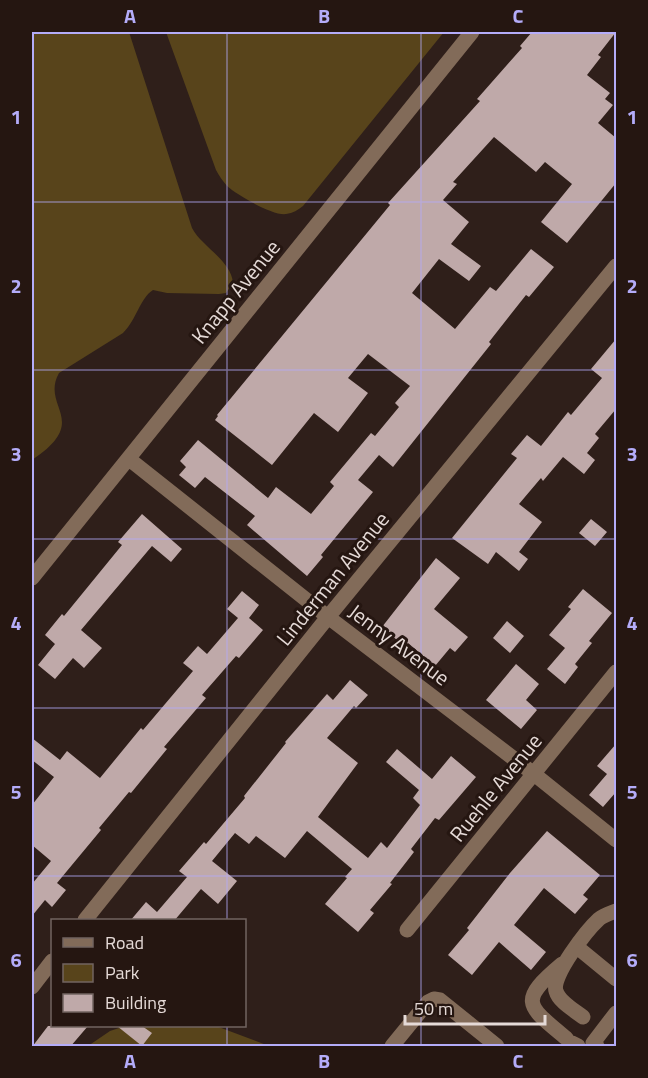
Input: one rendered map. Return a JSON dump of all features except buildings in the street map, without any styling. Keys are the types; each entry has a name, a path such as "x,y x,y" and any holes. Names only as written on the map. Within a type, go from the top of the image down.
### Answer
{"street":[{"name":"Knapp Avenue","path":"32,578 472,32"},
{"name":"Linderman Avenue","path":"87,919 328,617 616,266"},
{"name":"Jenny Avenue","path":"129,459 328,617 534,774 616,840"},
{"name":"Ruehle Avenue","path":"407,930 616,672"},
{"path":"585,1037 557,994 555,987 557,977 564,963 599,920 616,911"},
{"path":"577,947 616,979"},
{"path":"32,987 51,962"},
{"path":"564,963 545,978 532,997 535,1012 585,1037"},
{"path":"392,1047 428,1002 434,999 440,1000 497,1047"},
{"path":"585,1037 616,1014"}],"green space":[{"path":"32,32 129,32 192,228 222,260 233,283 226,293 219,294 167,293 153,290 141,303 132,322 123,333 59,373 55,395 61,414 62,424 59,434 50,446 32,460"},
{"path":"166,32 444,32 303,206 295,211 280,214 264,208 227,186 216,170"},
{"path":"122,1027 219,1027 269,1046 88,1046 110,1031"}]}
